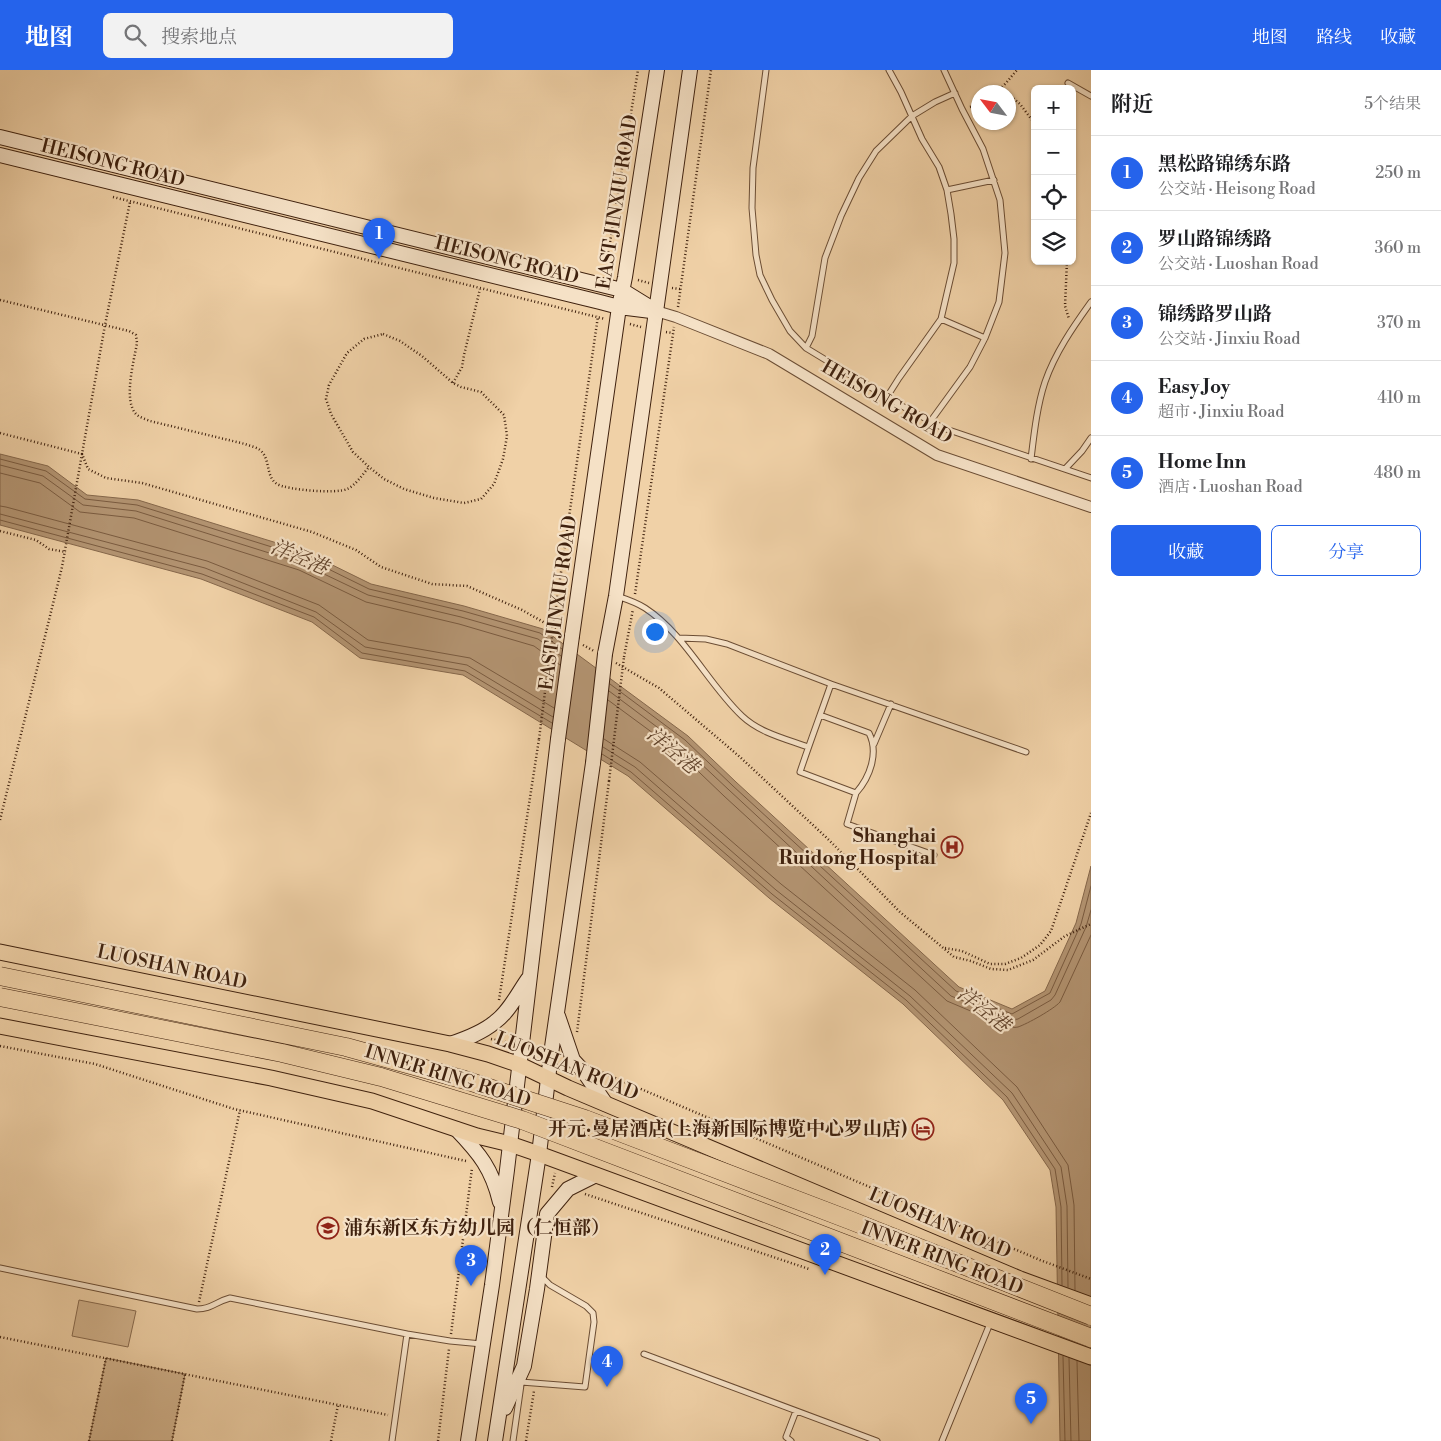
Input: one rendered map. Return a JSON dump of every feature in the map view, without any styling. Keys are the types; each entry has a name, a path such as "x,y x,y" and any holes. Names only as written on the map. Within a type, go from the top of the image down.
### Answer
{"highway":[{"name":"INNER RING ROAD","path":"0,976 346,1047 474,1083 584,1119 852,1221 1091,1316"},
{"name":"INNER RING ROAD","path":"0,997 282,1053 381,1077 522,1120 1091,1338"}],"main road":[{"name":"EAST JINXIU ROAD","path":"468,1441 502,1211 558,738 619,306 657,70"},
{"path":"495,1441 535,1177 593,763 602,654 616,596 690,70"},
{"path":"0,137 622,290 656,311"},
{"name":"HEISONG ROAD","path":"0,155 600,302 656,311"},
{"name":"LUOSHAN ROAD","path":"0,952 450,1044 488,1054 520,1065 606,1104 1020,1279 1091,1305"},
{"path":"450,1044 467,1039 496,1022 510,1006 530,976"},
{"path":"557,1012 574,1060 606,1104"},
{"path":"0,1026 271,1078 372,1102 477,1136 510,1144 1091,1357"},
{"path":"456,1129 475,1148 486,1165 496,1185 502,1211"},
{"path":"498,1424 524,1366 547,1214 568,1189 596,1175"}],"street":[{"name":"HEISONG ROAD","path":"656,311 676,317 769,354 938,455 1091,507"}],"lane":[{"path":"766,70 753,168 752,208 756,255 760,275 790,331 806,348 930,422 1031,459 1091,478"},
{"path":"887,397 941,319 954,264 952,222 947,190 938,167 922,139 889,70"},
{"path":"930,422 970,368 985,338 999,302 1005,253 1000,200 994,180 983,149 944,70"},
{"path":"1068,83 1091,96"},
{"path":"806,348 812,336 825,258 841,216 859,178 876,151 912,116 955,93"},
{"path":"947,190 994,180"},
{"path":"1031,459 1045,384 1054,361 1075,324 1091,302"},
{"path":"941,319 985,338"},
{"path":"1065,470 1091,438"},
{"path":"616,596 634,602 654,615 679,638 743,716 756,726 770,733 808,747"},
{"path":"679,638 706,639 727,644 832,684 1026,752"},
{"path":"832,684 800,772 856,794"},
{"path":"873,745 890,704"},
{"path":"820,716 869,733 878,733"},
{"path":"869,733 874,754 872,763 865,781 856,794 847,824 934,855"},
{"path":"0,1268 197,1309 208,1309 218,1302 230,1298 407,1334 482,1344"},
{"path":"521,1382 585,1387 594,1322 593,1314 586,1306 550,1285 539,1274"},
{"path":"942,1441 991,1320"},
{"path":"392,1441 407,1334"},
{"path":"644,1354 877,1441"},
{"path":"513,1441 524,1366"},
{"path":"792,1441 786,1437 796,1411"}],"path":[{"path":"603,285 638,70"},
{"path":"711,70 634,602 624,657 574,1060 1040,1260 1091,1278"},
{"path":"1005,85 1016,70"},
{"path":"1016,101 1031,119"},
{"name":"HEISONG ROAD","path":"111,197 617,322 673,334"},
{"path":"0,820 66,552 105,325 130,202"},
{"path":"1067,265 1065,306 1069,319 1075,324"},
{"path":"453,383 462,367 483,274"},
{"path":"0,300 129,331 136,335 137,343 129,394 130,405 136,415 150,421 245,444 260,450 266,459 270,475 278,484 290,488 339,492 350,489 369,467"},
{"path":"539,739 600,302"},
{"path":"383,334 400,341 415,351 453,383 481,392 504,415 507,436 494,484 481,500 464,504 404,490 384,479 353,452 331,414 326,399 329,385 348,353 364,339 383,334"},
{"path":"0,433 82,454"},
{"path":"82,454 88,469 106,478 142,483 312,532 356,550 381,567 432,584 467,586 522,610 602,654"},
{"path":"0,531 36,540 49,549 66,552"},
{"path":"616,664 659,688 740,757 829,840 900,912 954,957 991,969 1008,970 1032,960 1065,936 1091,924"},
{"path":"944,948 962,951 990,964 1005,964 1021,958 1040,945 1052,931 1091,813"},
{"path":"0,1046 95,1064 240,1110 486,1165"},
{"path":"197,1309 240,1110"},
{"path":"535,1177 811,1270"},
{"path":"0,1337 395,1417"},
{"path":"89,1441 106,1358"},
{"path":"172,1441 185,1374"},
{"path":"330,1441 338,1405"}],"shaded area":[{"path":"79,1300 136,1311 128,1347 72,1336"},
{"path":"106,1358 185,1374 172,1441 89,1441"}],"water":[{"name":"洋泾港","path":"0,454 48,466 87,495 138,500 306,552 371,584 464,606 543,629 688,736 959,987 1012,1009 1045,991 1076,923 1091,866 1091,1441 1060,1441 1056,1207 1050,1170 1003,1100 903,1004 769,898 628,776 463,675 360,658 312,622 201,579 0,525"}],"place":[{"name":"黑松路锦绣东路","path":"379,259"},
{"name":"Shanghai Ruidong Hospital","path":"952,847"},
{"name":"开元·曼居酒店(上海新国际博览中心罗山店)","path":"923,1129"},
{"name":"浦东新区东方幼儿园（仁恒部）","path":"328,1228"},
{"name":"罗山路锦绣路","path":"825,1275"},
{"name":"锦绣路罗山路","path":"471,1286"},
{"name":"Easy Joy","path":"607,1387"},
{"name":"Home Inn","path":"1031,1424"}]}
